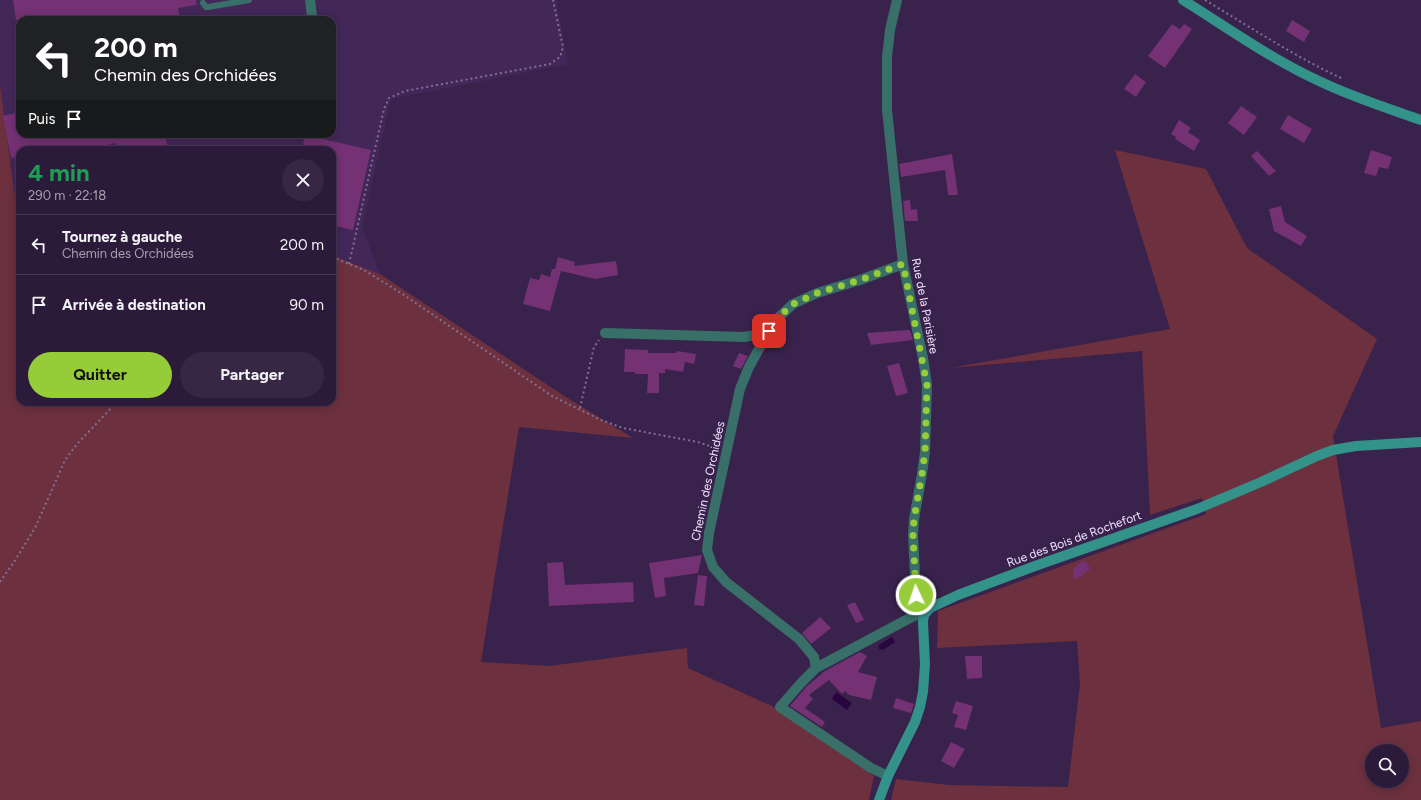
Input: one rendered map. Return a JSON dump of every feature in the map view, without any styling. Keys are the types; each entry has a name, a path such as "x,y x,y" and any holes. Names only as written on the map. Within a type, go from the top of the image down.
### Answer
{"street":[{"path":"310,0 312,16"},
{"name":"Rue de la Parisière","path":"897,0 890,30 887,57 887,110 903,264 927,385 925,452 914,519 913,535 916,595 924,615"},
{"path":"1183,0 1280,61 1318,81 1359,98 1421,120"},
{"name":"Chemin des Orchidées","path":"816,668 814,657 799,639 726,582 713,567 707,550 709,533 740,389 749,367 769,331 778,318 793,304 817,293 860,280 903,264"},
{"path":"605,333 744,337 769,331"},
{"name":"Rue des Bois de Rochefort","path":"924,615 930,608 958,595 1035,566 1197,509 1333,450 1356,446 1421,442"},
{"path":"879,800 888,776 915,722 920,706 925,664 922,622 924,615 916,615 816,668 800,683 780,707 871,768 888,776"}],"lane":[{"path":"203,3 206,7 208,7 249,0"}],"path":[{"path":"349,264 384,109 389,98 405,91 550,64 560,57 563,47 553,0"},
{"path":"1205,0 1326,71 1346,81"},
{"path":"336,259 364,270 401,293 552,396 601,420 623,428 698,442 727,452"},
{"path":"580,409 594,347 600,337 605,333"},
{"path":"0,582 36,526 65,460 77,444 114,406"}],"shaded area":[{"path":"0,0 556,0 568,64 391,99 362,227 380,274 336,257 336,146 16,146 16,205 0,85"},
{"path":"0,85 16,205 16,406 336,406 336,257 380,274 569,399 633,438 519,427 481,662 549,666 687,648 688,668 772,706 874,776 869,800 0,800"},
{"path":"1115,150 1206,169 1247,248 1377,339 1333,436 1381,728 1421,721 1421,800 891,800 896,779 949,785 1068,787 1080,684 1077,641 937,648 938,611 1206,514 1202,498 1150,515 1142,351 950,368 1170,329"},
{"path":"892,637 895,642 883,650 879,649 879,645"},
{"path":"836,692 852,703 847,710 832,699"}],"building":[{"path":"13,0 196,0 196,5 178,8 179,16 16,16 16,20"},
{"path":"1292,20 1310,31 1304,42 1286,31"},
{"path":"1172,24 1180,29 1184,24 1192,29 1165,68 1148,56"},
{"path":"1135,74 1146,82 1136,97 1124,89"},
{"path":"1241,106 1257,117 1244,135 1228,123"},
{"path":"16,113 16,138 166,138 167,146 116,146 116,143 102,146 16,146 16,157 11,158 3,116"},
{"path":"1288,115 1312,129 1304,143 1280,129"},
{"path":"1179,120 1191,128 1188,132 1200,140 1194,151 1175,139 1176,137 1171,134"},
{"path":"304,138 318,138 371,150 353,230 336,226 336,146 303,146"},
{"path":"1371,150 1392,157 1388,169 1379,167 1376,176 1364,173"},
{"path":"1257,151 1276,171 1269,176 1251,156"},
{"path":"952,154 958,195 948,195 945,170 901,177 899,164"},
{"path":"910,200 911,210 917,209 918,221 905,221 903,201"},
{"path":"1281,206 1285,222 1307,236 1301,246 1274,231 1269,209"},
{"path":"558,257 575,262 574,266 616,261 618,275 595,279 561,271 550,311 523,304 530,278 539,280 541,274 550,277 552,269 555,269"},
{"path":"910,330 913,340 871,345 867,333"},
{"path":"625,349 648,350 648,353 676,353 677,351 696,354 694,364 685,362 683,372 665,369 665,373 659,373 659,393 647,393 648,374 624,372"},
{"path":"739,353 748,356 741,369 733,366"},
{"path":"899,363 908,393 896,396 887,366"},
{"path":"702,555 698,573 664,578 666,596 655,598 649,563"},
{"path":"1082,561 1087,563 1090,568 1080,577 1074,579 1073,569"},
{"path":"563,562 565,585 633,582 634,602 549,606 547,563"},
{"path":"698,575 707,576 704,606 694,605"},
{"path":"855,602 864,620 856,623 847,605"},
{"path":"820,617 831,628 811,644 802,633"},
{"path":"860,652 867,656 858,672 877,677 871,700 849,695 845,691 842,694 829,680 809,695 813,699 805,708 825,722 822,727 790,706 806,687 825,671"},
{"path":"965,656 982,656 982,678 967,679"},
{"path":"896,698 914,704 911,713 893,708"},
{"path":"956,701 973,706 966,730 954,727 958,715 952,713"},
{"path":"951,742 965,749 954,768 941,761"}],"route":[{"path":"769,331 778,318 793,304 817,293 860,280 903,264 927,385 925,452 914,519 913,535 916,595"}]}
